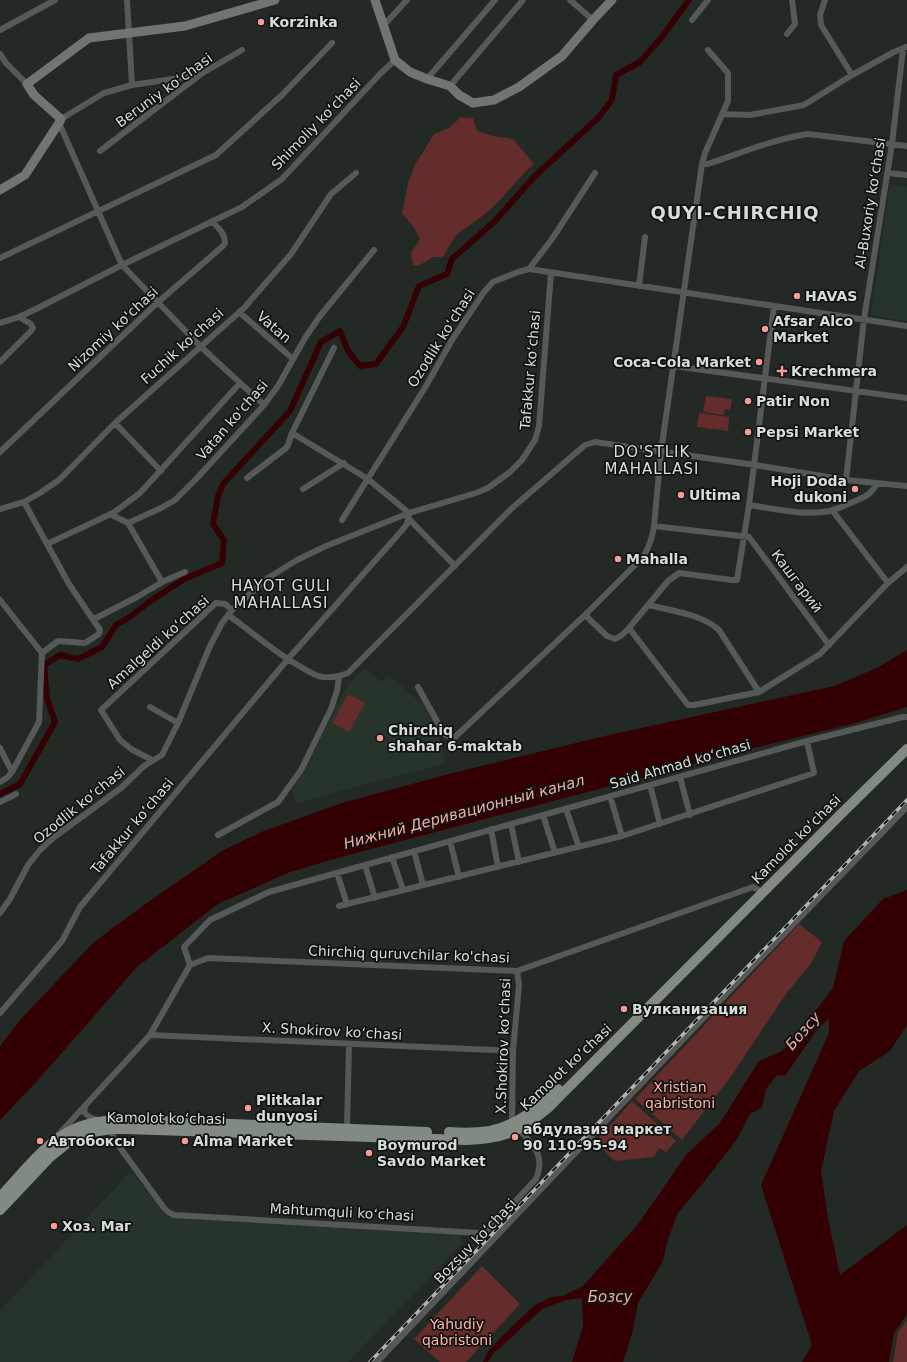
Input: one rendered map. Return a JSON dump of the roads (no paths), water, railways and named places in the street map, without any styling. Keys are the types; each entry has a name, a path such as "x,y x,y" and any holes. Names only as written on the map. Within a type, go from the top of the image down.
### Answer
{"main road":[{"path":"0,1198 50,1145 62,1135 75,1128 103,1121 115,1120 280,1130 347,1129 469,1133 491,1131 515,1126 550,1096 838,807 907,741"},
{"name":"Kamolot ko‘chasi","path":"0,1210 50,1157 63,1146 80,1136 92,1132 112,1129 280,1130 466,1140 502,1136 515,1126 548,1108 907,749"}],"street":[{"path":"0,30 55,0"},
{"path":"127,0 132,85"},
{"path":"27,84 89,38 185,26 275,0"},
{"path":"375,0 396,60 410,72 450,86 458,95 473,103 494,100 519,87 562,56 612,0"},
{"path":"383,26 407,0"},
{"path":"427,79 495,0"},
{"path":"450,86 522,0"},
{"path":"570,0 593,20"},
{"path":"692,20 708,0"},
{"path":"786,34 795,24 792,0"},
{"path":"825,0 820,15 821,25 852,76"},
{"path":"0,258 216,155 283,94 332,43"},
{"path":"722,114 750,115 804,105 894,52 905,48"},
{"name":"Al-Buxoriy ko‘chasi","path":"846,480 864,320 892,144 905,48"},
{"name":"Beruniy ko‘chasi","path":"100,151 201,74 242,50"},
{"path":"418,687 444,734 450,737 455,737 585,615 644,556 649,548 653,536 661,452 702,164 705,153 728,101 728,73 708,50"},
{"path":"0,54 6,63 27,84 34,95 60,121 122,265 200,346 264,405"},
{"name":"Shimoliy ko‘chasi","path":"0,322 19,317 36,309 122,265 242,207 282,179 380,74 396,60"},
{"path":"0,190 25,175 60,121 104,93 132,85 201,74"},
{"path":"702,164 708,164 794,136 808,134 907,146"},
{"name":"Fuchik ko'chasi","path":"0,509 24,502 59,480 115,423 239,312 291,254 331,194 356,173"},
{"path":"594,173 552,239 529,269 907,326"},
{"path":"887,173 907,175"},
{"name":"Nizomiy ko'chasi","path":"0,452 157,303 225,243 225,238 222,232 212,222"},
{"path":"639,286 645,237"},
{"name":"Vatan ko'chasi","path":"128,523 175,500 264,405 278,386 320,316 374,250"},
{"name":"Ozodlik ko‘chasi","path":"342,520 426,386 452,340 484,292 493,282 529,269"},
{"name":"Tafakkur ko‘chasi","path":"0,1013 62,942 80,907 288,659 404,528 407,524 409,516 488,488 510,472 531,448 539,426 551,273"},
{"path":"585,615 608,636 615,638 622,635 668,581 679,573 737,580 755,465 764,378 774,306"},
{"name":"Vatan","path":"239,312 293,359"},
{"path":"0,362 32,332 33,328 31,324 19,317"},
{"path":"247,478 286,448 334,348"},
{"path":"674,366 907,398"},
{"name":"Vatan ko'chasi","path":"47,544 110,514 128,503 140,493 240,383"},
{"path":"115,423 161,471"},
{"path":"292,433 344,463 368,479 409,516 455,566"},
{"path":"230,612 288,659 309,672 318,676 328,677 339,677 348,673 511,509 585,445 595,442 624,445 846,480 907,486"},
{"path":"303,489 344,463"},
{"path":"749,505 784,511 816,513 832,510 863,498 873,491 877,483"},
{"path":"24,502 69,584 94,619 101,632 85,643 58,641 42,653"},
{"path":"832,510 888,583"},
{"path":"110,514 128,523 162,582"},
{"name":"Ozodlik ko‘chasi","path":"0,913 10,899 28,865 52,838 121,788 144,766 162,755 178,723 210,646 222,623 230,612 268,578 297,560 326,546 409,516"},
{"path":"654,526 743,536"},
{"name":"Кашгарий","path":"743,536 749,537 829,645"},
{"path":"628,628 686,702 690,705 758,692 820,654 888,583 907,567"},
{"path":"94,619 137,597 162,582 185,572"},
{"path":"0,600 42,653 39,722 12,772 8,777 0,782"},
{"name":"Amalgeldi ko‘chasi","path":"101,710 216,603 225,604 230,612"},
{"path":"649,605 699,618 713,624 719,630 758,692"},
{"path":"218,835 278,802 301,770 331,709 337,691 339,677"},
{"path":"150,707 178,723"},
{"name":"Ozodlik ko‘chasi","path":"101,710 120,740 131,749 152,760"},
{"name":"Said Ahmad ko‘chasi","path":"190,965 184,947 210,920 269,892 807,741 907,717"},
{"path":"340,906 622,836 690,815 814,773 807,741"},
{"path":"0,748 12,772"},
{"path":"680,777 690,815"},
{"path":"650,785 660,824"},
{"path":"0,802 16,794"},
{"path":"610,796 622,836"},
{"name":"Bozsuv ko‘chasi","path":"376,1362 741,979 907,808"},
{"path":"566,809 579,847"},
{"path":"543,815 555,853"},
{"path":"511,824 519,862"},
{"path":"492,830 498,867"},
{"path":"450,841 459,877"},
{"path":"414,851 423,885"},
{"path":"392,857 403,890"},
{"path":"365,865 374,898"},
{"path":"337,873 347,904"},
{"name":"Chirchiq quruvchilar ko'chasi","path":"190,965 208,958 517,971 753,887 757,889"},
{"path":"50,1145 150,1035 190,965"},
{"name":"X.Shokirov ko‘chasi","path":"515,1126 513,1051 519,985 517,971"},
{"name":"X. Shokirov ko‘chasi","path":"150,1035 513,1051"},
{"path":"347,1129 349,1044"},
{"path":"85,1106 84,1112 87,1116 103,1121"},
{"name":"Mahtumquli ko‘chasi","path":"112,1129 113,1138 170,1214 480,1233 491,1227 536,1179 538,1173 540,1166 539,1154 515,1126"}],"water":[{"name":"Нижний Деривационный канал","path":"907,650 907,707 852,724 750,749 341,857 290,872 218,904 137,967 39,1079 0,1120 0,1046 21,1019 94,942 222,851 261,832 342,803 449,774 609,735 834,686 877,668"},
{"name":"Бозсу","path":"907,890 907,1025 890,1051 859,1071 834,1111 821,1171 828,1218 840,1275 907,1225 907,1314 894,1333 889,1362 802,1362 812,1345 761,1185 829,1033 829,1018 816,1031 785,1076 777,1075 766,1089 762,1107 750,1114 737,1139 677,1214 667,1243 663,1261 638,1303 632,1334 623,1362 572,1362 583,1326 582,1298 566,1300 542,1309 492,1355 488,1362 483,1362 489,1350 535,1305 551,1297 563,1296 583,1286 639,1223 686,1155 720,1123 759,1061 782,1051 800,1031 833,988 844,941 883,899"}],"waterway":[{"path":"0,794 20,784 55,722 47,698 44,665 60,655 78,659 102,647 116,625 130,617 149,602 184,579 222,563 224,540 213,524 218,496 223,484 290,411 321,342 340,331 348,351 360,366 376,364 403,327 419,286 447,274 452,259 495,221 534,177 598,118 611,101 616,75 640,62 661,38 689,0"}],"railway":[{"path":"370,1362 907,800"}],"place":[{"name":"Korzinka","path":"261,22"},
{"name":"HAVAS","path":"797,296"},
{"name":"Afsar Alco Market","path":"765,329"},
{"name":"Coca-Cola Market","path":"759,362"},
{"name":"Krechmera","path":"782,371"},
{"name":"Patir Non","path":"748,401"},
{"name":"Pepsi Market","path":"748,432"},
{"name":"Hoji Doda dukoni","path":"855,489"},
{"name":"Ultima","path":"681,495"},
{"name":"Mahalla","path":"618,559"},
{"name":"Chirchiq shahar 6-maktab","path":"380,738"},
{"name":"Вулканизация","path":"624,1009"},
{"name":"Plitkalar dunyosi","path":"248,1108"},
{"name":"абдулазиз маркет 90 110-95-94","path":"515,1137"},
{"name":"Автобоксы","path":"40,1141"},
{"name":"Alma Market","path":"185,1141"},
{"name":"Boymurod Savdo Market","path":"369,1153"},
{"name":"Хоз. Маг","path":"54,1226"}],"district":[{"name":"QUYI-CHIRCHIQ","path":"735,212"},
{"name":"DO'STLIK MAHALLASI","path":"652,460"},
{"name":"HAYOT GULI MAHALLASI","path":"281,594"}],"park label":[{"name":"Xristian qabristoni","path":"680,1096"},
{"name":"Yahudiy qabristoni","path":"457,1332"}]}
